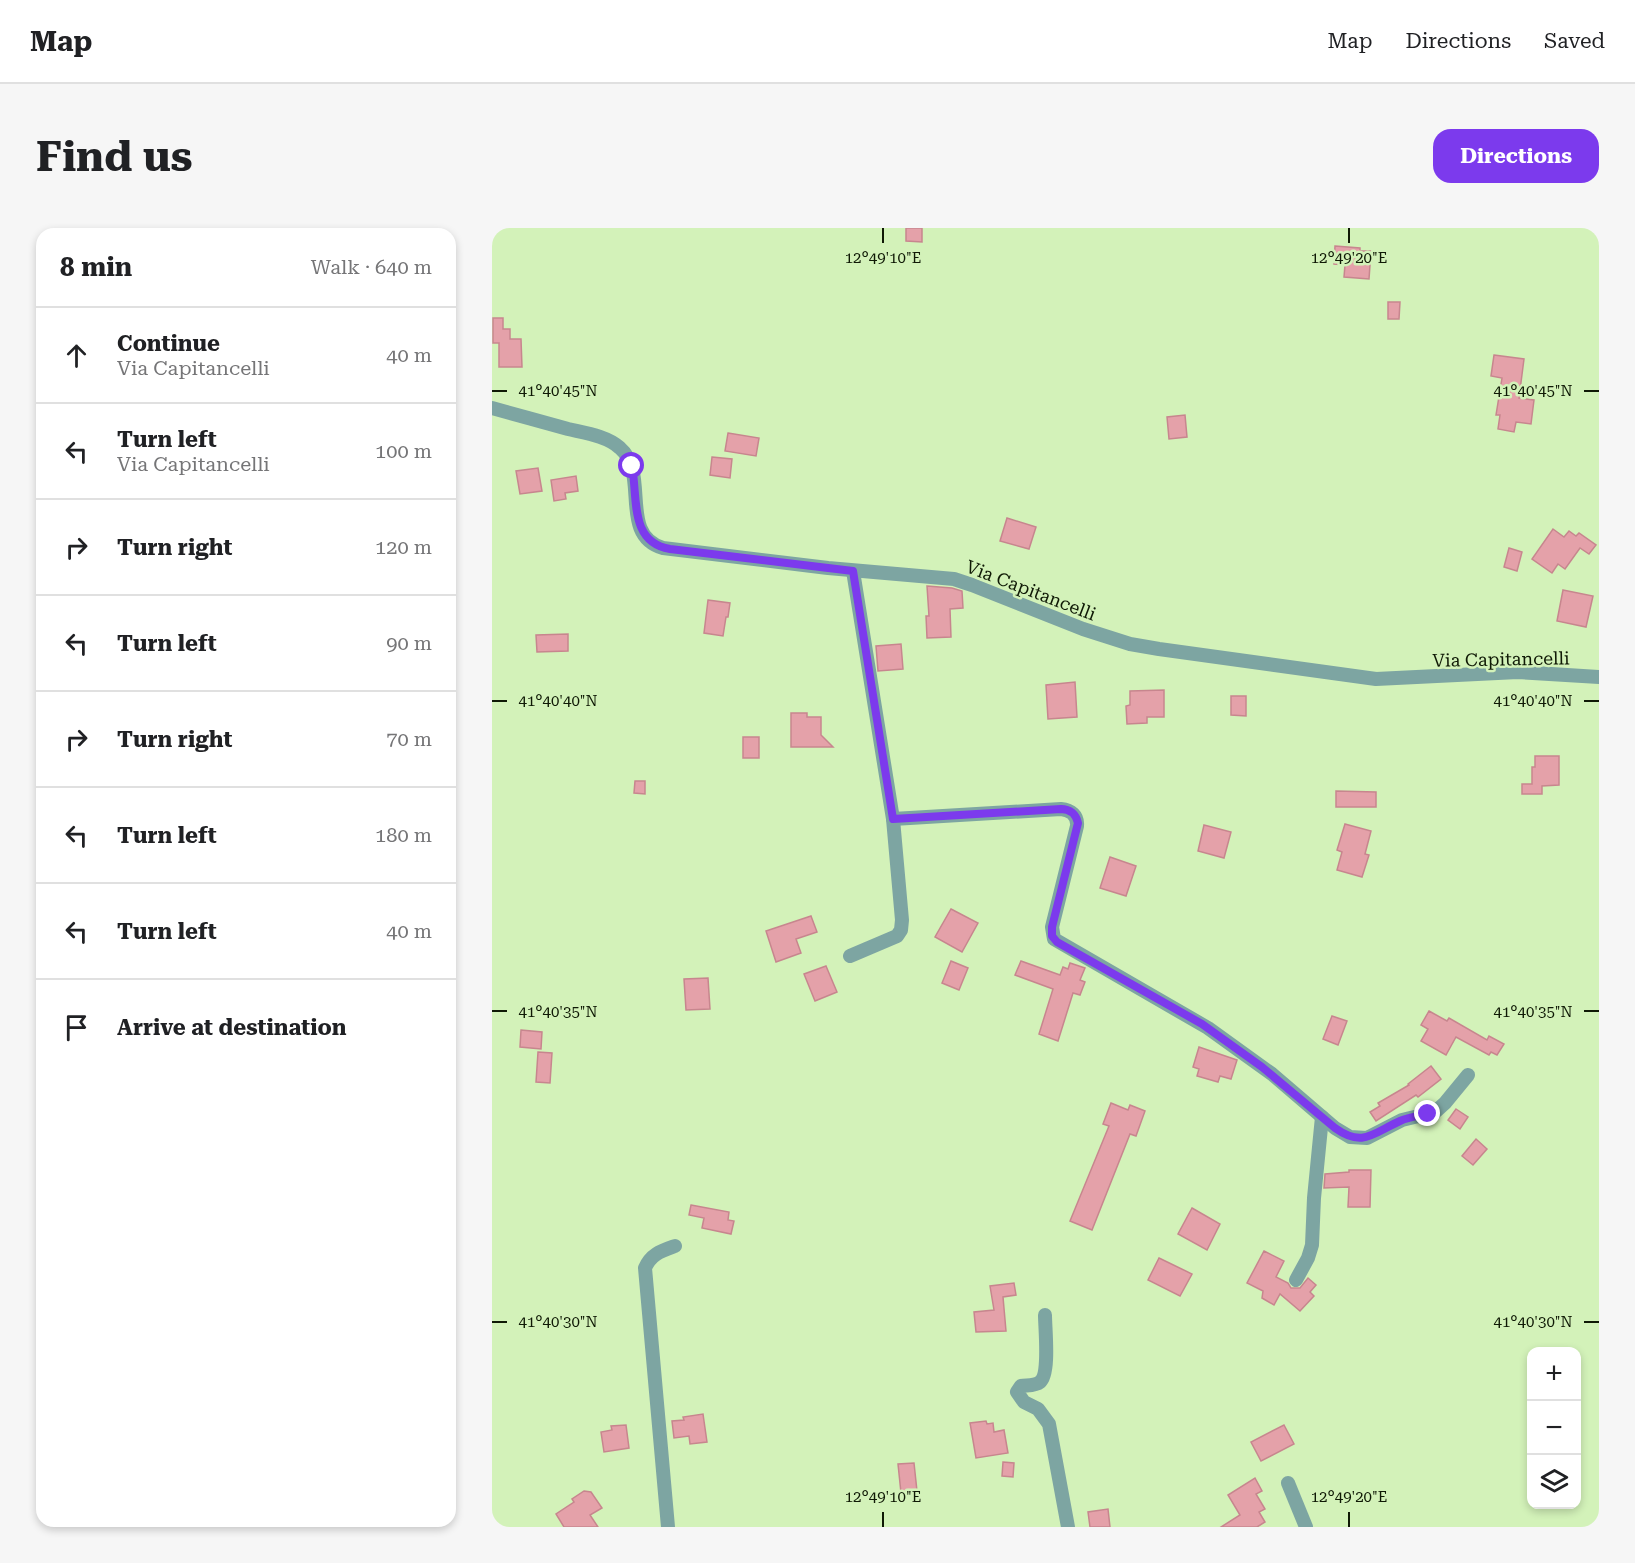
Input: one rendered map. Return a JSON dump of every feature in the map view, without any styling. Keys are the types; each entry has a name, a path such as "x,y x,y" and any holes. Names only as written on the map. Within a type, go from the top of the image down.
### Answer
{"street":[{"name":"Via Capitancelli","path":"492,408 598,437 622,449 632,466 641,530 646,539 654,545 670,549 853,571 954,579 1083,629 1130,644 1311,671 1382,679 1518,672 1599,677"},
{"path":"850,956 897,936 901,930 902,920 893,819 853,571"},
{"path":"893,819 1061,809 1071,812 1078,823 1052,927 1054,939 1202,1024 1262,1067 1350,1137 1367,1138 1401,1120 1438,1110 1467,1075"},
{"path":"1296,1280 1312,1245 1314,1191 1322,1117"},
{"path":"668,1527 645,1268 655,1254 675,1246"},
{"path":"1045,1315 1045,1373 1040,1382 1021,1386 1017,1392 1021,1400 1038,1409 1049,1424 1068,1527"},
{"path":"1288,1483 1306,1527"}],"building":[{"path":"906,228 922,228 922,242 906,241"},
{"path":"1335,246 1371,251 1369,279 1344,277 1345,265 1334,264"},
{"path":"1388,302 1400,302 1399,319 1388,319"},
{"path":"493,318 503,318 503,329 510,329 510,339 521,339 522,367 499,367 499,343 493,343"},
{"path":"1494,355 1524,359 1519,398 1534,400 1531,424 1516,422 1514,432 1498,429 1500,415 1496,415 1502,378 1491,376"},
{"path":"1185,415 1187,437 1169,439 1167,417"},
{"path":"728,433 759,438 756,456 725,451"},
{"path":"712,457 732,459 730,478 710,475"},
{"path":"538,468 542,491 520,494 516,471"},
{"path":"576,476 578,491 565,493 566,499 554,501 551,480"},
{"path":"1007,518 1036,527 1029,549 1000,541"},
{"path":"1553,529 1564,537 1569,531 1576,536 1579,533 1596,545 1589,554 1580,548 1565,569 1558,564 1552,573 1532,559"},
{"path":"1509,548 1522,552 1517,571 1504,567"},
{"path":"927,586 962,591 963,608 950,609 951,637 927,638 926,616 929,616"},
{"path":"1563,590 1593,596 1586,627 1557,621"},
{"path":"708,600 730,603 723,636 704,633"},
{"path":"568,634 568,651 537,652 536,635"},
{"path":"901,644 903,669 878,671 876,646"},
{"path":"1075,682 1077,717 1048,719 1046,685"},
{"path":"1164,690 1164,717 1147,717 1147,723 1127,724 1126,706 1130,705 1130,691"},
{"path":"1231,696 1246,696 1246,716 1231,715"},
{"path":"791,713 807,713 807,717 821,717 821,735 833,747 791,747"},
{"path":"743,737 759,737 759,758 743,758"},
{"path":"1535,756 1559,756 1559,785 1542,786 1542,794 1522,794 1522,784 1532,784 1532,767 1535,767"},
{"path":"635,781 645,781 645,794 634,793"},
{"path":"1336,791 1376,792 1376,807 1336,807"},
{"path":"1345,824 1371,831 1365,854 1369,855 1362,877 1337,870 1342,852 1337,850"},
{"path":"1204,825 1231,832 1224,858 1198,851"},
{"path":"1110,857 1136,866 1126,896 1100,888"},
{"path":"951,909 978,923 962,952 935,937"},
{"path":"811,916 817,932 796,939 801,953 776,962 766,931"},
{"path":"951,961 968,968 959,990 942,983"},
{"path":"1021,961 1060,975 1063,967 1068,969 1070,963 1085,968 1080,980 1085,982 1080,995 1073,993 1058,1041 1039,1034 1053,989 1015,975"},
{"path":"826,966 837,992 815,1001 804,974"},
{"path":"708,978 710,1009 686,1010 684,979"},
{"path":"1429,1011 1447,1021 1449,1018 1487,1040 1489,1036 1504,1044 1497,1055 1491,1052 1489,1055 1456,1037 1446,1055 1421,1041 1428,1029 1421,1025"},
{"path":"1332,1016 1347,1021 1338,1045 1323,1039"},
{"path":"521,1030 542,1032 541,1049 520,1047"},
{"path":"1199,1047 1237,1060 1231,1079 1220,1076 1218,1082 1197,1076 1199,1069 1193,1067"},
{"path":"538,1052 552,1053 550,1083 536,1082"},
{"path":"1431,1066 1441,1079 1418,1097 1416,1095 1376,1121 1370,1112 1380,1106 1378,1103 1409,1085"},
{"path":"1111,1103 1128,1110 1130,1105 1145,1111 1136,1136 1130,1134 1092,1230 1070,1221 1109,1126 1103,1124"},
{"path":"1456,1109 1468,1117 1460,1129 1448,1120"},
{"path":"1476,1139 1487,1149 1473,1165 1462,1156"},
{"path":"1349,1170 1371,1170 1370,1207 1348,1207 1349,1187 1324,1188 1325,1174 1349,1172"},
{"path":"691,1205 729,1212 728,1220 734,1221 731,1234 702,1228 704,1218 689,1215"},
{"path":"1192,1208 1220,1224 1207,1250 1178,1234"},
{"path":"1264,1251 1284,1261 1276,1277 1288,1283 1291,1288 1300,1288 1308,1278 1316,1285 1310,1292 1314,1296 1300,1311 1280,1294 1274,1305 1262,1298 1263,1291 1247,1283"},
{"path":"1159,1258 1192,1274 1180,1296 1148,1280"},
{"path":"1014,1283 1016,1295 1003,1297 1006,1331 976,1332 974,1312 994,1310 990,1286"},
{"path":"703,1414 707,1442 690,1444 689,1436 674,1438 672,1421"},
{"path":"986,1421 987,1424 993,1423 994,1432 1004,1430 1008,1453 976,1458 970,1423"},
{"path":"626,1425 629,1448 604,1452 601,1432 612,1430 611,1426"},
{"path":"1284,1425 1294,1444 1261,1461 1251,1442"},
{"path":"1003,1462 1014,1463 1013,1477 1002,1476"},
{"path":"914,1463 917,1491 901,1493 898,1464"},
{"path":"1255,1478 1262,1491 1256,1494 1265,1509 1259,1512 1265,1522 1257,1527 1221,1527 1240,1515 1228,1495"},
{"path":"584,1491 591,1492 602,1508 590,1515 598,1527 564,1527 556,1514 574,1502 572,1499"},
{"path":"1108,1509 1110,1527 1090,1527 1088,1512"}],"route":[{"path":"632,466 639,525 646,539 654,545 670,549 853,571 893,819 1061,809 1071,812 1078,823 1052,927 1052,936 1057,942 1202,1024 1252,1059 1335,1128 1350,1137 1367,1138 1401,1120 1428,1114"}]}
